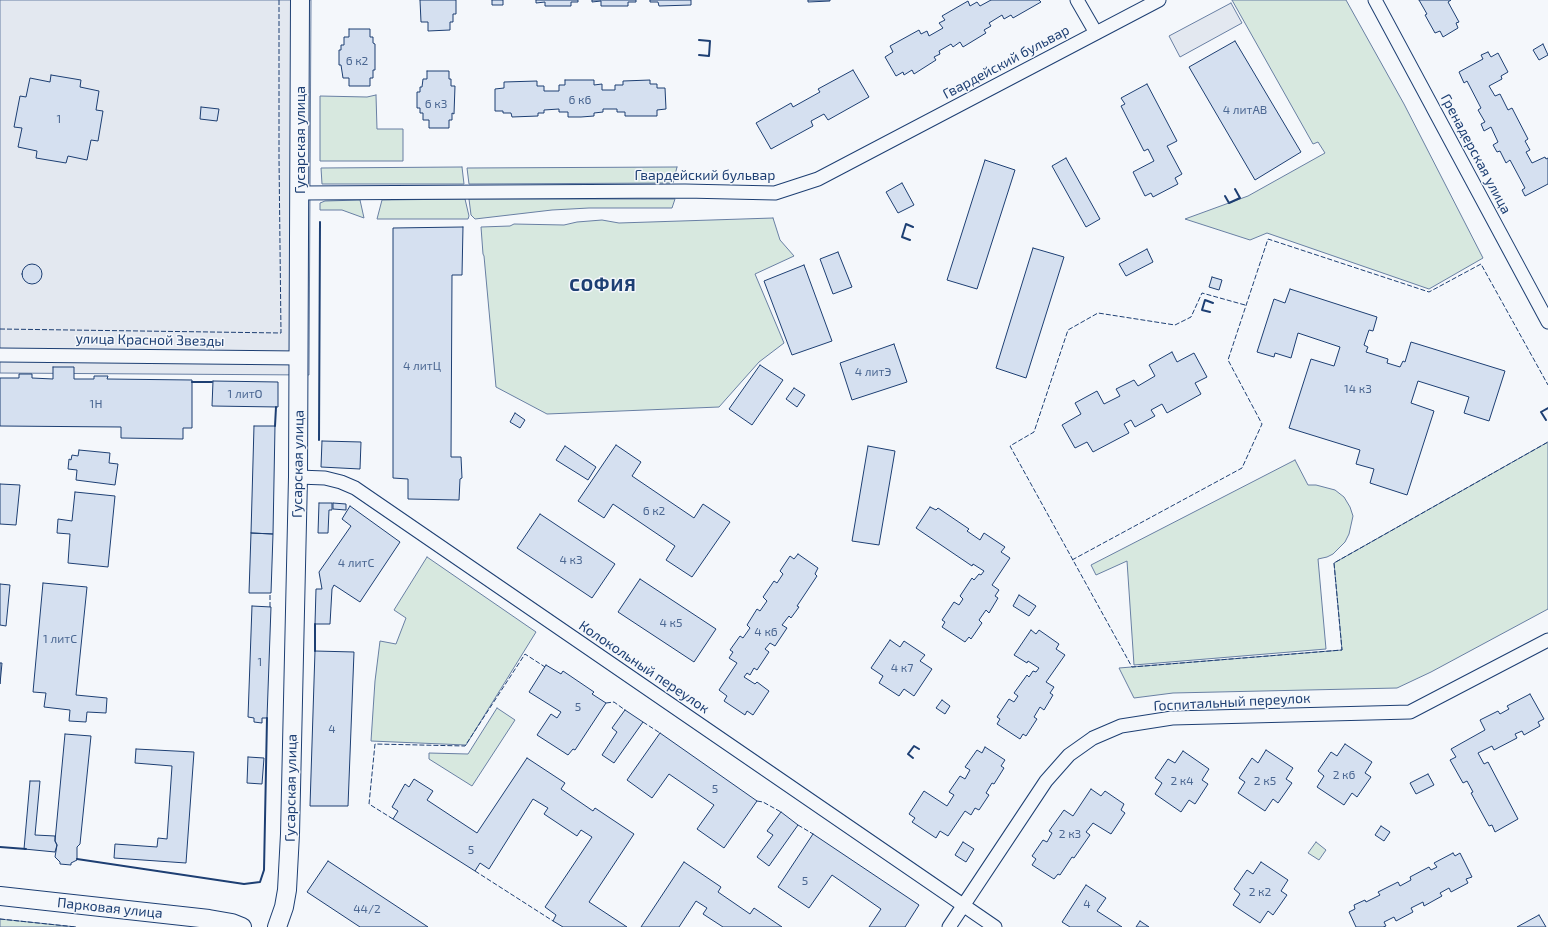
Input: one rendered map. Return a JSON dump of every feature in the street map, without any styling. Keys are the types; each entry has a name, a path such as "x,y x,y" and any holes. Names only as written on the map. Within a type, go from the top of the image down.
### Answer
{"street":[{"name":"Гусарская улица","path":"277,927 284,907 287,890 298,477 300,358 300,0"},
{"path":"1077,0 1096,33"},
{"name":"Гвардейский бульвар","path":"300,192 685,191 775,193 818,179 1160,0"},
{"name":"Гренадерская улица","path":"1375,0 1548,322"},
{"name":"улица Красной Звезды","path":"0,355 300,358"},
{"name":"Колокольный переулок","path":"298,477 325,478 342,482 355,488 962,906 995,927"},
{"name":"Госпитальный переулок","path":"949,927 1046,781 1069,755 1093,738 1121,726 1172,718 1410,712 1548,640"},
{"name":"Парковая улица","path":"0,896 209,919 232,923 242,927"}],"shaded area":[{"path":"0,0 311,0 309,375 0,373"},
{"path":"1232,0 1346,0 1404,104 1483,258 1429,289 1267,233 1250,240 1185,219 1248,196 1325,153 1318,142 1313,144"},
{"path":"1231,3 1242,23 1180,57 1169,36"},
{"path":"376,95 377,129 403,129 403,161 320,161 320,96 367,97"},
{"path":"462,167 464,184 322,184 321,168"},
{"path":"677,167 673,183 469,184 467,168"},
{"path":"465,199 469,216 468,219 377,219 382,200"},
{"path":"469,199 675,199 672,208 589,208 552,210 475,219 471,215"},
{"path":"360,200 364,218 342,210 320,210 320,203 325,201"},
{"path":"773,218 780,240 794,256 755,274 784,343 759,362 719,407 547,414 496,387 481,227 510,226 514,224 564,225 577,222 602,220 619,223"},
{"path":"1548,442 1548,609 1431,672 1397,688 1173,693 1134,698 1119,668 1342,650 1334,563"},
{"path":"1295,460 1308,485 1316,485 1335,490 1344,497 1353,516 1349,534 1345,542 1333,554 1318,559 1326,649 1134,665 1127,561 1096,575 1091,565"},
{"path":"427,557 536,632 466,745 371,741 375,681 380,641 396,644 406,618 394,610"},
{"path":"497,708 515,720 472,786 429,759 429,753 468,754"},
{"path":"1316,842 1326,850 1319,860 1308,853"},
{"path":"0,919 76,927 0,927"}],"building":[{"path":"420,0 456,0 456,14 453,14 453,22 450,22 450,30 428,31 428,22 421,22"},
{"path":"492,0 503,0 503,5 492,5"},
{"path":"536,0 578,0 578,2 571,2 571,6 545,6 545,2 536,3"},
{"path":"592,0 636,0 636,2 628,2 628,6 601,6 601,1 592,2"},
{"path":"650,0 691,0 691,5 659,6 658,2 650,2"},
{"path":"808,0 830,0 830,1 808,2"},
{"path":"991,0 1039,0 1041,2 1013,18 1011,15 1004,19 1002,15 989,23 991,26 984,30 986,33 963,47 960,42 953,47 951,44 939,51 940,54 934,57 936,60 914,74 912,70 904,75 903,72 896,76 885,57 893,52 890,46 919,30 921,34 927,31 929,36 943,28 939,23 945,20 942,16 968,1 970,6 977,2 980,6"},
{"path":"1419,0 1451,0 1448,2 1459,22 1456,23 1458,28 1443,37 1440,31 1435,33"},
{"path":"349,29 370,29 370,37 373,37 373,43 375,44 375,70 373,70 373,78 370,78 370,86 349,86 349,78 343,78 341,65 339,65 339,50 341,50 341,45 344,45 344,37 349,37"},
{"path":"1235,41 1301,152 1255,180 1189,67"},
{"path":"1543,44 1548,55 1539,60 1533,50"},
{"path":"1488,52 1491,57 1498,53 1508,72 1501,76 1502,79 1489,86 1495,96 1500,94 1508,110 1512,108 1528,139 1525,141 1530,150 1526,152 1532,163 1545,157 1546,159 1548,158 1548,184 1525,196 1522,190 1525,188 1510,160 1506,163 1500,151 1497,152 1493,145 1498,142 1491,127 1484,131 1481,124 1485,122 1478,110 1481,108 1467,81 1464,83 1459,72 1483,59 1481,55"},
{"path":"853,70 869,97 828,120 824,114 811,121 813,126 771,149 756,123 791,103 793,107 820,92 818,89"},
{"path":"427,71 449,71 451,86 455,86 454,114 452,113 452,120 449,120 449,128 429,128 429,120 423,120 423,113 420,113 420,108 417,108 417,92 420,92 423,79 427,79"},
{"path":"51,75 81,80 80,87 99,91 96,110 103,111 98,141 91,140 87,160 68,156 66,163 36,158 37,151 18,147 22,128 14,127 20,96 26,97 30,78 50,82"},
{"path":"565,80 594,80 594,85 602,84 602,90 615,90 615,85 623,85 623,81 650,80 650,84 657,84 657,88 665,88 666,109 657,110 657,116 625,116 625,112 617,112 617,109 603,109 603,112 594,113 594,116 581,117 568,117 568,112 559,112 559,109 544,110 544,113 538,113 538,116 512,117 511,113 495,111 495,89 504,88 504,82 537,81 537,86 544,86 544,91 559,91 559,85 565,85"},
{"path":"1147,84 1177,141 1167,146 1182,174 1175,178 1178,184 1153,197 1151,193 1145,196 1133,172 1154,161 1148,149 1144,151 1121,106 1125,104 1121,98"},
{"path":"201,107 219,109 217,121 200,119"},
{"path":"1066,158 1100,219 1086,227 1052,166"},
{"path":"985,160 1015,170 977,289 947,280"},
{"path":"902,183 914,205 898,213 886,192"},
{"path":"463,227 462,275 452,275 451,457 461,457 462,478 460,479 459,500 408,499 408,479 393,478 393,228"},
{"path":"1033,248 1064,257 1026,378 996,368"},
{"path":"1147,249 1153,262 1126,276 1119,264"},
{"path":"838,252 852,287 833,294 820,259"},
{"path":"28,264 36,264 42,270 42,278 36,284 28,284 22,278 22,270"},
{"path":"804,265 832,341 792,355 764,281"},
{"path":"1212,277 1222,280 1219,290 1209,287"},
{"path":"1290,289 1377,317 1373,331 1369,330 1364,345 1368,347 1366,352 1388,359 1387,363 1400,367 1403,361 1405,362 1411,342 1505,371 1489,421 1464,413 1469,397 1418,381 1411,403 1434,411 1407,495 1370,483 1374,469 1356,464 1360,450 1289,428 1311,359 1334,366 1340,347 1298,333 1291,358 1275,353 1274,357 1257,352 1274,299 1285,303"},
{"path":"894,344 907,382 852,400 840,363"},
{"path":"1172,352 1177,362 1194,353 1207,377 1195,383 1201,394 1167,413 1162,404 1151,410 1155,416 1135,427 1131,420 1124,424 1129,433 1093,452 1087,442 1075,448 1062,425 1081,414 1075,403 1097,391 1104,404 1120,396 1116,389 1134,380 1138,386 1155,376 1149,365"},
{"path":"760,365 783,380 752,425 729,409"},
{"path":"53,367 74,367 74,379 94,379 94,376 108,376 107,379 192,380 192,428 183,428 183,439 121,438 121,427 0,426 0,378 19,378 19,374 32,374 32,378 53,379"},
{"path":"213,381 278,382 278,407 212,406"},
{"path":"794,388 805,395 797,407 786,399"},
{"path":"515,413 525,420 520,428 510,422"},
{"path":"254,426 275,426 273,534 251,533"},
{"path":"322,441 361,442 360,469 321,467"},
{"path":"616,445 641,462 632,476 694,518 703,504 730,522 692,577 666,560 675,546 613,504 604,518 578,501"},
{"path":"565,446 596,467 588,480 556,460"},
{"path":"868,446 895,451 879,545 852,541"},
{"path":"79,450 110,453 109,463 118,464 115,485 76,480 77,470 68,469 69,459 71,460 72,455 78,456"},
{"path":"0,484 20,485 16,525 0,524"},
{"path":"75,492 115,496 108,567 68,563 70,534 57,533 58,519 72,521"},
{"path":"319,503 332,503 332,510 329,510 328,533 318,533"},
{"path":"333,503 346,504 346,510 333,509"},
{"path":"350,506 400,542 360,602 334,585 332,589 330,624 315,624 316,589 322,589 319,572 351,526 342,519"},
{"path":"930,507 936,510 938,508 969,529 967,531 980,540 984,533 1005,547 1001,552 1010,558 992,585 999,590 995,596 998,598 989,613 986,610 979,620 982,623 971,639 969,637 965,642 942,627 945,622 942,620 954,602 959,605 963,599 960,596 972,578 974,580 984,571 973,564 972,566 916,528"},
{"path":"540,514 615,564 592,598 517,548"},
{"path":"251,533 273,534 271,593 249,593"},
{"path":"798,554 818,568 815,574 817,576 797,606 799,607 791,618 789,616 782,625 787,628 775,646 770,643 765,649 769,652 757,670 754,668 750,675 747,673 744,677 755,684 757,682 769,691 753,715 747,711 745,715 724,701 727,696 719,690 737,663 729,658 733,652 730,650 740,636 743,638 750,628 747,625 757,609 760,611 767,601 763,597 774,581 777,583 783,574 780,571 790,556 794,559"},
{"path":"640,579 716,629 694,662 618,612"},
{"path":"43,583 87,587 76,695 107,698 106,713 87,712 86,722 69,721 70,710 44,707 46,693 33,692"},
{"path":"0,584 10,585 6,626 0,625"},
{"path":"1019,595 1036,606 1029,616 1013,606"},
{"path":"252,606 271,607 267,718 262,718 262,723 254,722 254,718 248,717"},
{"path":"1031,630 1036,634 1039,630 1059,644 1056,649 1065,655 1046,682 1054,687 1050,693 1053,695 1044,710 1040,707 1034,717 1037,719 1026,736 1023,734 1020,739 997,724 1000,719 997,717 1009,699 1014,702 1018,696 1014,693 1027,675 1029,677 1033,671 1036,672 1039,668 1014,655"},
{"path":"890,640 900,647 904,641 925,655 920,661 932,669 914,696 904,689 899,696 879,683 883,676 871,668"},
{"path":"315,651 354,652 348,806 310,806"},
{"path":"0,663 2,663 0,684"},
{"path":"546,665 561,674 563,671 594,692 592,694 606,703 575,750 573,749 568,755 537,735 551,714 557,718 561,712 529,692"},
{"path":"1530,694 1544,719 1538,722 1540,726 1524,735 1522,731 1515,734 1517,738 1494,750 1492,746 1478,753 1484,764 1488,762 1518,819 1495,832 1492,825 1489,826 1471,793 1473,792 1467,781 1463,783 1450,760 1456,757 1451,749 1485,730 1480,720 1498,711 1500,714 1509,709 1507,706"},
{"path":"942,700 950,706 945,714 936,708"},
{"path":"625,710 643,722 614,763 602,755 617,732 612,728"},
{"path":"660,733 757,801 724,848 697,829 714,805 669,774 652,798 627,780"},
{"path":"65,734 91,736 80,844 77,847 77,860 71,863 71,865 60,864 55,857 57,845 55,841"},
{"path":"1345,744 1372,762 1365,773 1371,777 1357,797 1352,793 1344,805 1317,787 1324,776 1318,771 1331,752 1337,756"},
{"path":"985,747 1005,760 1001,766 1004,768 994,784 992,783 986,793 989,795 979,810 975,808 971,815 965,811 948,836 940,831 936,838 912,822 915,818 909,814 924,791 947,806 954,795 949,792 960,776 965,779 970,770 965,767 977,750 982,753"},
{"path":"136,749 194,752 186,863 114,858 115,844 157,847 158,838 167,839 172,766 135,763"},
{"path":"1266,750 1293,768 1286,779 1292,783 1278,803 1273,799 1265,811 1238,793 1245,782 1239,778 1252,758 1258,763"},
{"path":"1183,751 1209,769 1202,780 1208,784 1195,804 1189,800 1181,812 1155,794 1162,783 1155,778 1168,759 1175,763"},
{"path":"248,757 264,758 262,784 247,783"},
{"path":"527,758 565,783 561,789 593,811 595,808 634,834 589,902 627,927 563,927 553,921 556,915 545,907 592,837 581,830 577,836 544,814 548,808 533,799 489,869 480,863 475,871 393,819 398,811 392,807 405,784 409,787 414,779 433,791 427,800 477,833"},
{"path":"1428,774 1434,785 1416,794 1410,783"},
{"path":"30,781 40,781 35,835 55,836 57,845 55,852 24,849"},
{"path":"1091,789 1101,796 1105,791 1124,804 1121,810 1125,813 1111,834 1093,823 1086,832 1090,835 1074,858 1072,857 1060,875 1058,874 1054,879 1032,865 1036,859 1032,856 1043,840 1047,842 1052,833 1049,831 1064,810 1073,816"},
{"path":"781,812 798,825 769,866 757,857 773,835 767,831"},
{"path":"1381,826 1390,832 1384,841 1375,835"},
{"path":"813,834 919,905 905,927 869,927 881,909 832,875 809,908 778,887"},
{"path":"963,842 974,849 966,862 955,855"},
{"path":"1453,853 1455,856 1460,853 1472,877 1466,879 1468,883 1451,892 1449,888 1440,893 1442,896 1424,906 1423,902 1411,908 1413,912 1396,921 1394,917 1384,922 1386,926 1356,927 1349,912 1355,909 1354,905 1365,900 1366,902 1380,895 1378,892 1398,882 1400,886 1411,880 1410,877 1429,867 1431,870 1437,867 1434,863"},
{"path":"328,861 428,927 360,927 307,892"},
{"path":"684,862 721,887 718,892 750,914 754,908 782,927 723,927 703,914 707,908 696,901 679,927 641,927"},
{"path":"1261,862 1288,880 1281,891 1287,895 1273,915 1268,911 1260,923 1233,905 1240,894 1234,889 1247,870 1253,874"},
{"path":"1086,885 1106,898 1097,911 1122,927 1070,927 1062,922"},
{"path":"1539,915 1546,927 1517,927"},
{"path":"1140,921 1149,927 1136,927"}],"fence":[{"path":"0,329 281,333 279,0"},
{"path":"1072,560 1242,468 1262,424 1228,360 1268,239 1429,292 1481,264 1548,385"},
{"path":"1245,305 1202,293 1191,317 1175,325 1098,313 1068,330 1034,432 1010,446 1132,667 1342,650 1334,563 1548,442"},
{"path":"270,593 270,607"},
{"path":"393,819 369,804 375,744 465,746 525,654 545,667"},
{"path":"606,703 614,702 625,710"},
{"path":"643,722 660,733"},
{"path":"757,801 763,802 781,812"},
{"path":"798,825 813,834"},
{"path":"475,871 553,921"},
{"path":"0,919 76,927"}],"wall":[{"path":"699,40 710,41 709,56 699,55"},
{"path":"1225,196 1229,203 1240,198 1235,189"},
{"path":"319,440 320,222"},
{"path":"910,240 902,237 906,224 913,227"},
{"path":"1210,312 1202,310 1205,300 1213,303"},
{"path":"192,382 212,382"},
{"path":"275,426 276,407"},
{"path":"1546,420 1541,412 1548,408"},
{"path":"315,624 315,651"},
{"path":"77,859 244,884 260,882 264,870 267,718"},
{"path":"913,758 908,754 914,746 919,749"},
{"path":"0,847 26,849"}],"district":[{"name":"СОФИЯ","path":"603,285"}]}
